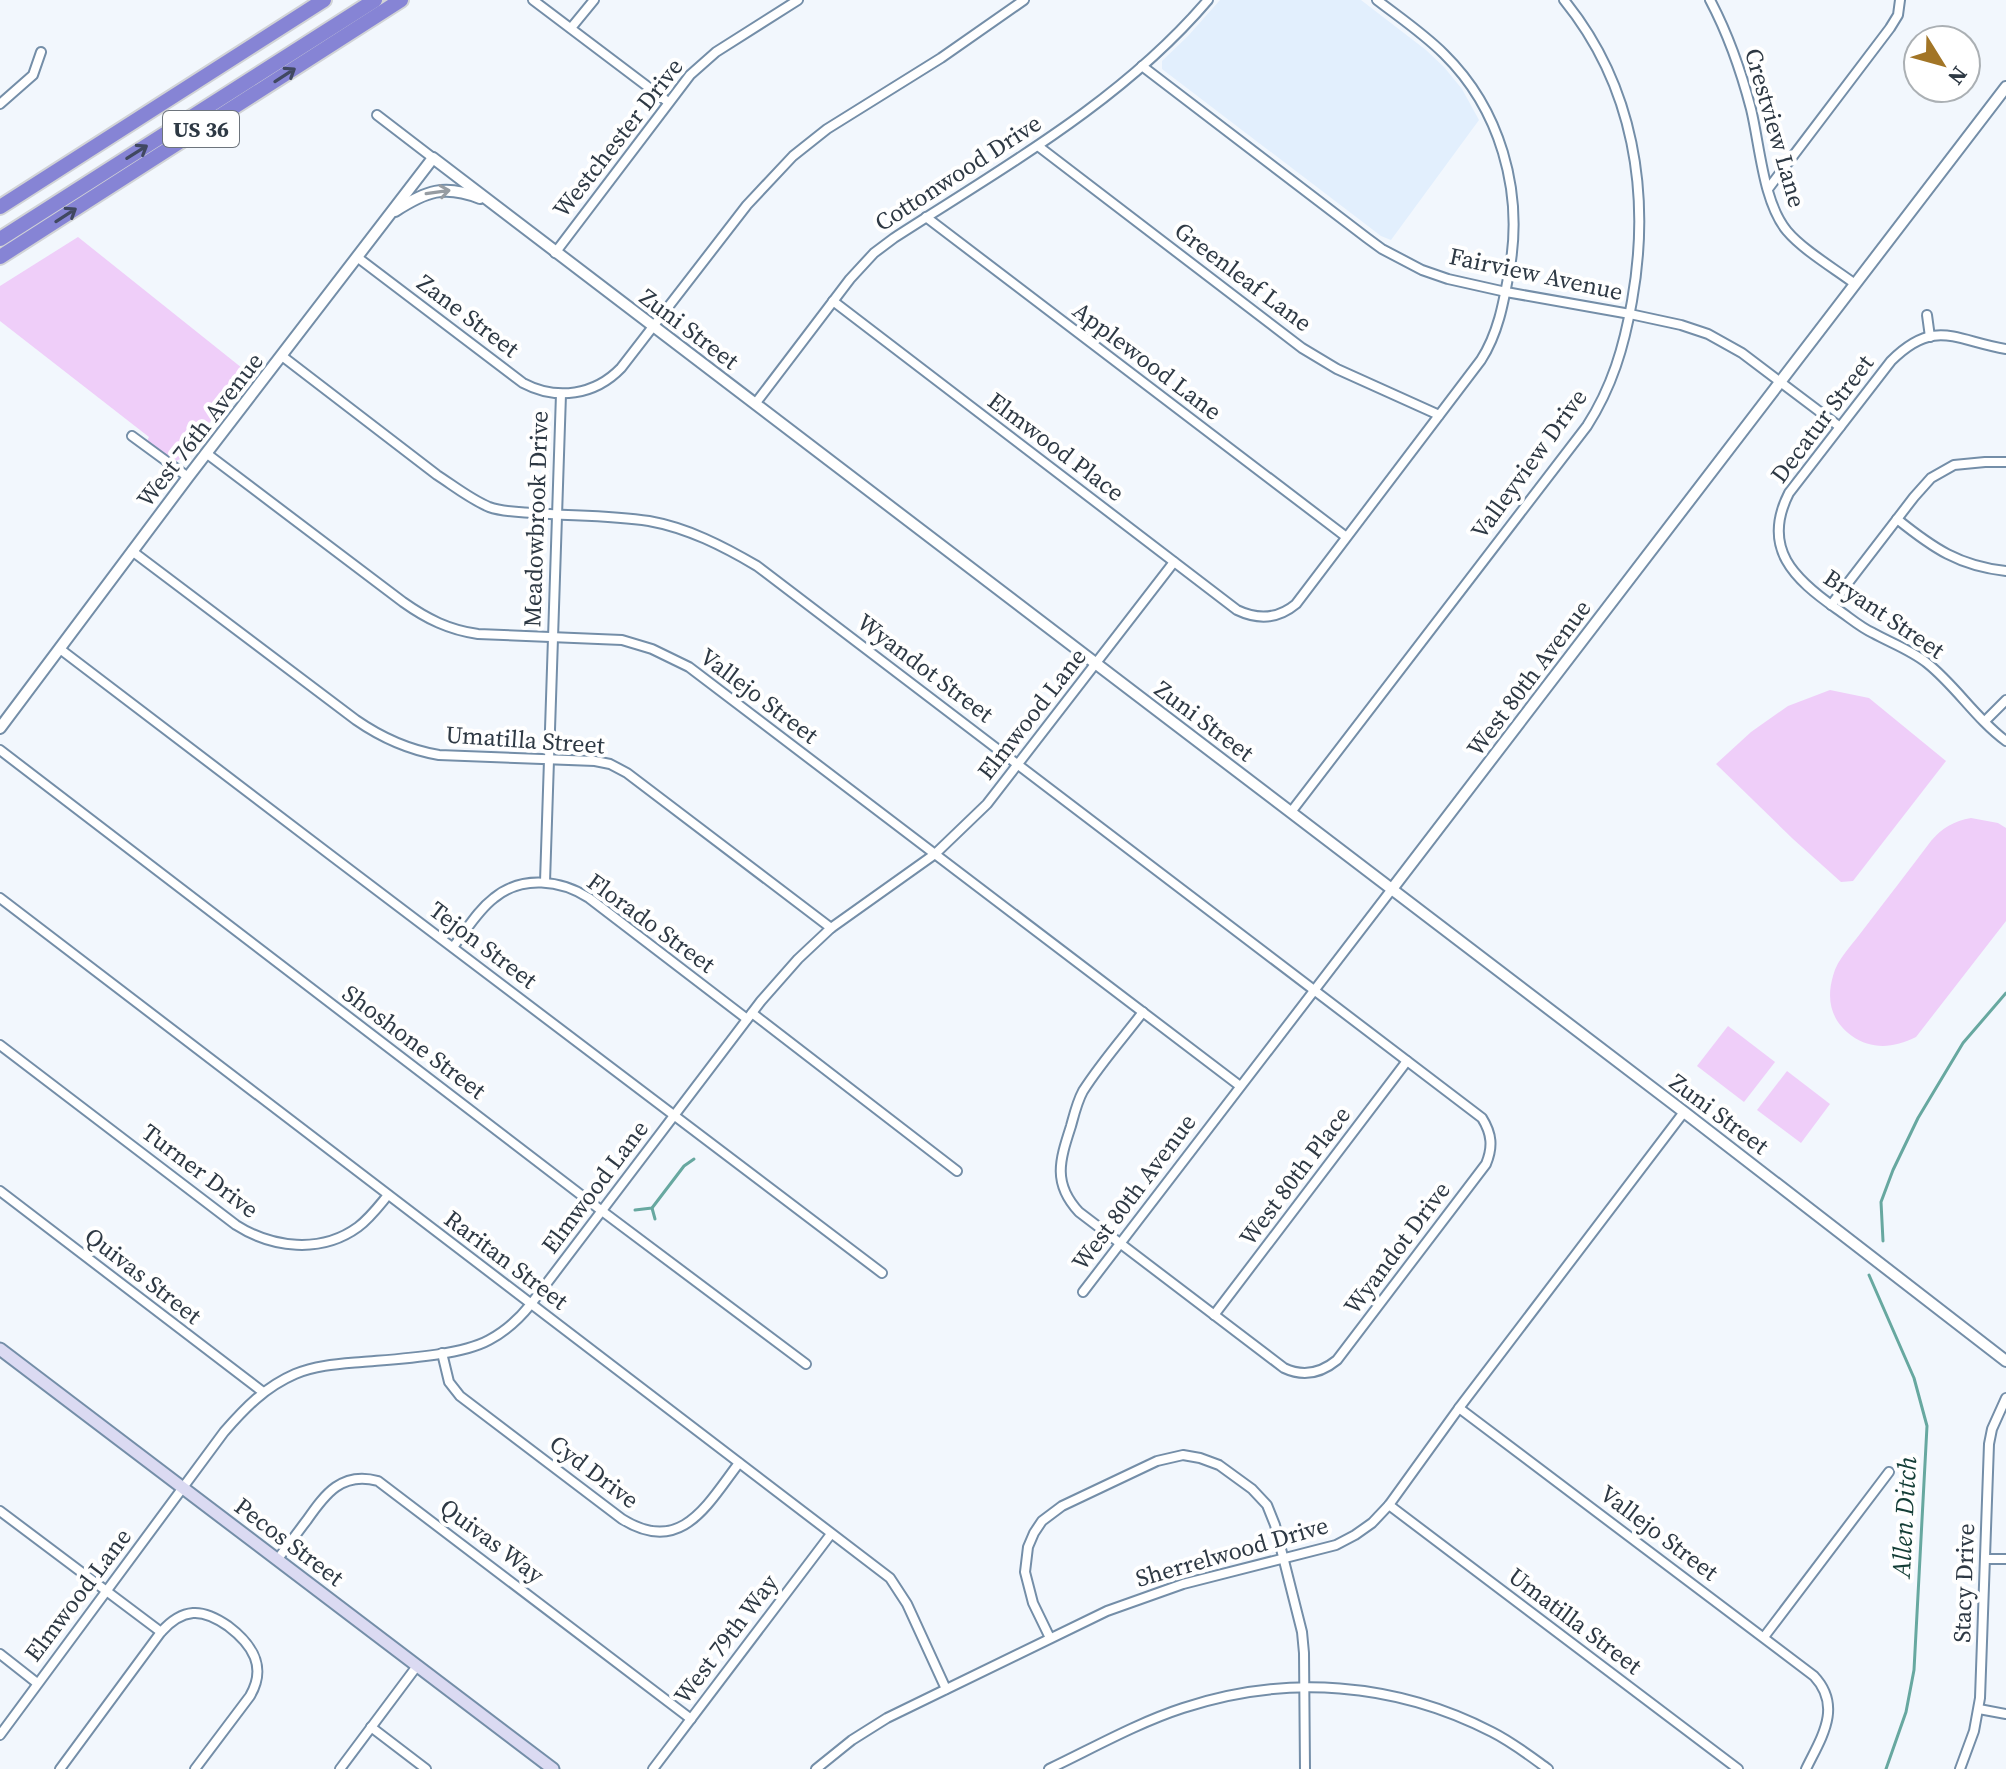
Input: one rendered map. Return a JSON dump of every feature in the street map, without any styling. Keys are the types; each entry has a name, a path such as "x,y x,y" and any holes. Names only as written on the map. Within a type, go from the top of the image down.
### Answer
{"highway":[{"name":"US 36","path":"0,207 324,0"},
{"path":"0,239 375,0"},
{"name":"US 36","path":"0,257 401,0"}],"main road":[{"name":"Pecos Street","path":"0,1349 553,1769"}],"street":[{"path":"533,0 668,102"},
{"path":"571,28 594,0"},
{"name":"Westchester Drive","path":"555,253 690,75 716,52 798,0"},
{"name":"Meadowbrook Drive","path":"545,882 561,394 580,392 602,384 621,368 747,205 793,156 845,117 941,58 1024,0"},
{"name":"Cottonwood Drive","path":"755,404 850,279 874,253 1038,146 1105,97 1178,33 1208,0"},
{"path":"1345,536 1491,344 1506,292 1513,236 1513,196 1509,172 1491,120 1471,86 1445,55 1388,3 1377,0"},
{"name":"Valleyview Drive","path":"1291,812 1587,426 1618,364 1639,259 1640,196 1633,147 1605,65 1564,0"},
{"name":"Crestview Lane","path":"1710,0 1740,72 1775,212 1798,242 1855,284"},
{"path":"1768,189 1890,28 1898,15 1900,0"},
{"path":"0,104 33,75 41,52"},
{"name":"Fairview Avenue","path":"1142,66 1382,249 1422,270 1506,292 1630,314 1708,334 1742,353 1840,427"},
{"name":"West 80th Avenue","path":"1083,1292 2006,87"},
{"name":"Zuni Street","path":"377,115 2006,1361"},
{"name":"Greenleaf Lane","path":"1038,146 1302,348 1348,374 1439,415"},
{"name":"West 76th Avenue","path":"0,728 433,158"},
{"path":"389,215 414,199 442,190 460,192 491,203"},
{"name":"Applewood Lane","path":"926,217 1345,536"},
{"name":"Zane Street","path":"357,257 523,383 561,394"},
{"name":"Elmwood Place","path":"833,301 1237,610 1259,617 1280,614 1296,604 1345,536"},
{"path":"1927,315 1930,337 1957,336 2006,349"},
{"name":"Decatur Street","path":"1782,547 1779,530 1783,505 1789,493 1891,361 1909,345 1930,337"},
{"name":"Wyandot Street","path":"282,356 437,475 475,500 499,510 652,522 686,531 728,549 757,566 1476,1113 1489,1131"},
{"path":"132,436 188,477"},
{"name":"Vallejo Street","path":"206,453 433,622 478,634 622,640 652,649 689,667 1240,1086"},
{"path":"1831,605 1925,484 1946,468 1964,463 2006,462"},
{"path":"1897,519 1947,556 1984,568 2006,571"},
{"name":"Bryant Street","path":"1782,547 1795,575 1869,632 1916,655 1931,666 2006,741"},
{"name":"Umatilla Street","path":"132,551 356,720 389,740 439,755 610,764 621,769 831,928"},
{"name":"Elmwood Lane","path":"0,1735 182,1489 242,1411 263,1392 312,1368 467,1348 491,1340 512,1325 750,1016 798,959 831,928 935,854 975,817 1174,562"},
{"name":"Tejon Street","path":"60,649 882,1273"},
{"path":"1985,721 2006,700"},
{"name":"Shoshone Street","path":"0,750 806,1364"},
{"name":"Florado Street","path":"453,947 474,919 500,893 528,883 545,882 569,887 589,898 957,1171"},
{"name":"Raritan Street","path":"0,898 890,1578 946,1689"},
{"path":"1143,1012 1083,1092 1060,1167 1063,1190 1079,1212 1214,1315"},
{"name":"Turner Drive","path":"0,1045 223,1215 257,1237 282,1244 304,1245 328,1241 357,1228 388,1195"},
{"name":"West 80th Place","path":"1214,1315 1407,1061"},
{"name":"Sherrelwood Drive","path":"816,1769 875,1725 1107,1611 1198,1580 1323,1549 1347,1539 1372,1523 1389,1505 1684,1112"},
{"name":"Wyandot Drive","path":"1214,1315 1284,1368 1301,1374 1324,1370 1337,1360 1481,1171 1491,1149 1489,1131"},
{"name":"Quivas Street","path":"0,1191 263,1392"},
{"name":"Cyd Drive","path":"442,1353 449,1382 460,1396 638,1528 658,1533 687,1524 701,1513 739,1463"},
{"name":"Stacy Drive","path":"1960,1769 1979,1709 1989,1444 2006,1398"},
{"name":"Vallejo Street","path":"1459,1408 1814,1676 1827,1698 1828,1721 1806,1769"},
{"path":"1050,1638 1033,1603 1025,1572 1028,1547 1042,1521 1053,1511 1157,1461 1183,1455 1219,1465 1252,1489 1270,1510 1302,1632 1305,1769"},
{"path":"1764,1637 1889,1472"},
{"name":"Quivas Way","path":"277,1560 322,1499 335,1487 358,1479 378,1481 691,1719"},
{"name":"Umatilla Street","path":"1389,1505 1738,1769"},
{"path":"0,1511 161,1632"},
{"name":"West 79th Way","path":"653,1769 831,1534"},
{"path":"1985,1559 2006,1559"},
{"path":"60,1769 161,1632 169,1623 192,1613 207,1614 219,1620 246,1641 256,1661 258,1677 256,1685 195,1769"},
{"path":"0,1654 37,1683"},
{"path":"340,1769 417,1666"},
{"path":"1049,1769 1184,1707 1229,1695 1304,1686 1357,1689 1442,1711 1493,1732 1548,1769"},
{"path":"1979,1709 2006,1714"},
{"path":"371,1727 426,1769"}],"shaded area":[{"path":"1220,0 1361,0 1426,50 1462,89 1479,120 1391,240 1381,236 1162,69 1162,61"},
{"path":"78,237 247,372 184,457 174,462 147,441 149,437 0,321 0,286"},
{"path":"1830,690 1869,698 1946,761 1853,881 1841,882 1716,764 1751,732 1788,706"},
{"path":"1971,818 1998,823 2006,828 2006,921 1916,1037 1883,1046 1860,1041 1839,1024 1832,1009 1830,993 1835,970 1935,836 1954,823"},
{"path":"1728,1026 1775,1062 1744,1102 1697,1066"},
{"path":"1787,1071 1830,1104 1801,1143 1757,1110"}],"waterway":[{"name":"Allen Ditch","path":"1883,1241 1881,1202 1918,1118 1963,1043 2006,993"},
{"path":"635,1210 652,1208 684,1166 694,1159"},
{"path":"652,1208 655,1219"},
{"name":"Allen Ditch","path":"1869,1275 1914,1378 1927,1426 1914,1670 1906,1712 1886,1769"}]}
